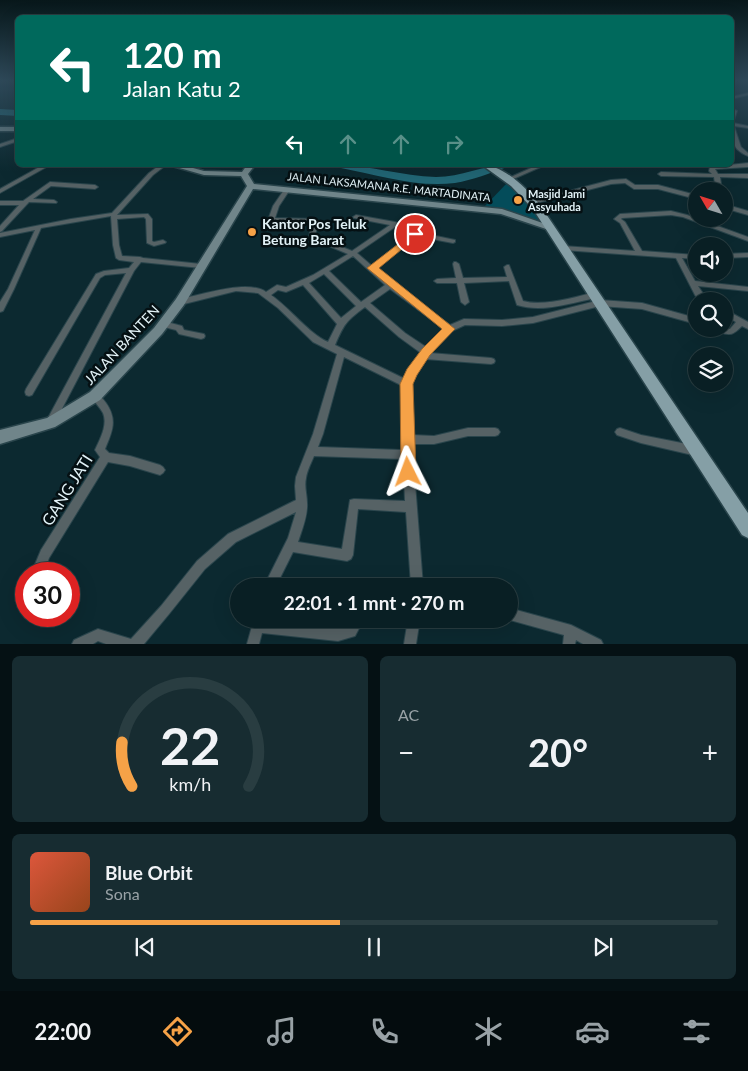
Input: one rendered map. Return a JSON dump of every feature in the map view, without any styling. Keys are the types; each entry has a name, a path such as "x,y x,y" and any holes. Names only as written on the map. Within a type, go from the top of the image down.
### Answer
{"main road":[{"path":"489,167 507,178 534,202 543,214 549,227 748,529"}],"street":[{"path":"734,125 748,127"},
{"path":"0,129 15,129"},
{"path":"734,134 737,144 748,155"},
{"path":"0,146 15,142"},
{"path":"734,144 748,146"},
{"path":"734,152 743,151"},
{"path":"734,166 748,165"},
{"path":"0,191 44,167"},
{"path":"160,167 151,174 114,216 118,257 201,266"},
{"path":"182,167 204,173 244,174"},
{"path":"244,174 249,167"},
{"path":"507,178 534,167"},
{"path":"718,182 717,176 712,171 712,168 724,167"},
{"path":"244,174 251,186"},
{"path":"661,174 748,176"},
{"path":"534,202 612,182 626,181 633,187 658,186 688,195"},
{"path":"0,230 26,202 52,183 95,187"},
{"name":"JALAN LAKSAMANA R.E. MARTADINATA","path":"251,186 502,212 549,227"},
{"name":"JALAN BANTEN","path":"0,437 50,423 76,410 95,396 163,324 180,302 251,186"},
{"path":"286,191 276,206 271,220 314,220 312,237 354,254 449,329"},
{"path":"0,203 54,202"},
{"path":"733,209 748,213"},
{"path":"640,254 622,222 617,219 620,216 671,213 748,239"},
{"path":"0,234 59,224 72,219 146,215 150,219 149,242 154,244 163,242"},
{"path":"356,217 395,224 415,234 453,241"},
{"path":"267,295 278,287 286,290 325,271 354,254 395,224"},
{"path":"0,309 39,227"},
{"path":"372,268 415,234"},
{"path":"563,248 688,257"},
{"path":"733,256 748,255"},
{"path":"678,256 698,292"},
{"path":"50,423 131,270 140,259"},
{"path":"456,264 465,302"},
{"path":"507,267 520,302 524,305 598,299 642,306 688,319"},
{"path":"29,392 98,276 104,273 131,270"},
{"path":"325,271 362,304 425,354 491,361"},
{"path":"437,281 512,279"},
{"path":"304,282 341,323"},
{"path":"693,283 748,289"},
{"path":"330,347 341,323 362,304 390,284"},
{"name":"JALAN BANTEN","path":"180,302 236,289 251,289 267,295 310,336 407,384"},
{"path":"415,578 407,456 407,384 412,372 425,354 449,329 464,322 517,322 534,320 598,299"},
{"path":"733,317 745,324"},
{"path":"163,324 179,328 182,332 201,336"},
{"path":"733,331 745,324"},
{"path":"274,578 296,536 302,502 299,484 327,405 341,353"},
{"name":"GANG JATI","path":"42,562 106,457 100,450 109,432 109,418 103,405 95,396"},
{"path":"407,439 434,440 468,432 495,432"},
{"path":"620,432 641,439 696,451"},
{"path":"311,452 407,456"},
{"path":"106,457 130,461 160,470"},
{"path":"135,644 165,610 200,565 232,538 302,502"},
{"path":"291,546 347,554 354,504 411,507"},
{"path":"518,618 570,638 597,644"},
{"path":"253,644 258,628"},
{"path":"292,628 338,635 352,632 354,628"},
{"path":"410,644 413,628"},
{"path":"78,644 98,635 128,644"}],"shaded area":[{"path":"508,182 515,185 548,226 483,208"}],"waterway":[{"path":"0,112 15,113"},
{"path":"352,167 435,180 461,178 497,167"}],"place":[{"name":"Masjid Jami Assyuhada","path":"518,200"},
{"name":"Kantor Pos Teluk Betung Barat","path":"252,232"}],"route":[{"path":"408,472 407,384 412,372 426,352 449,329 372,268 415,234"}]}
